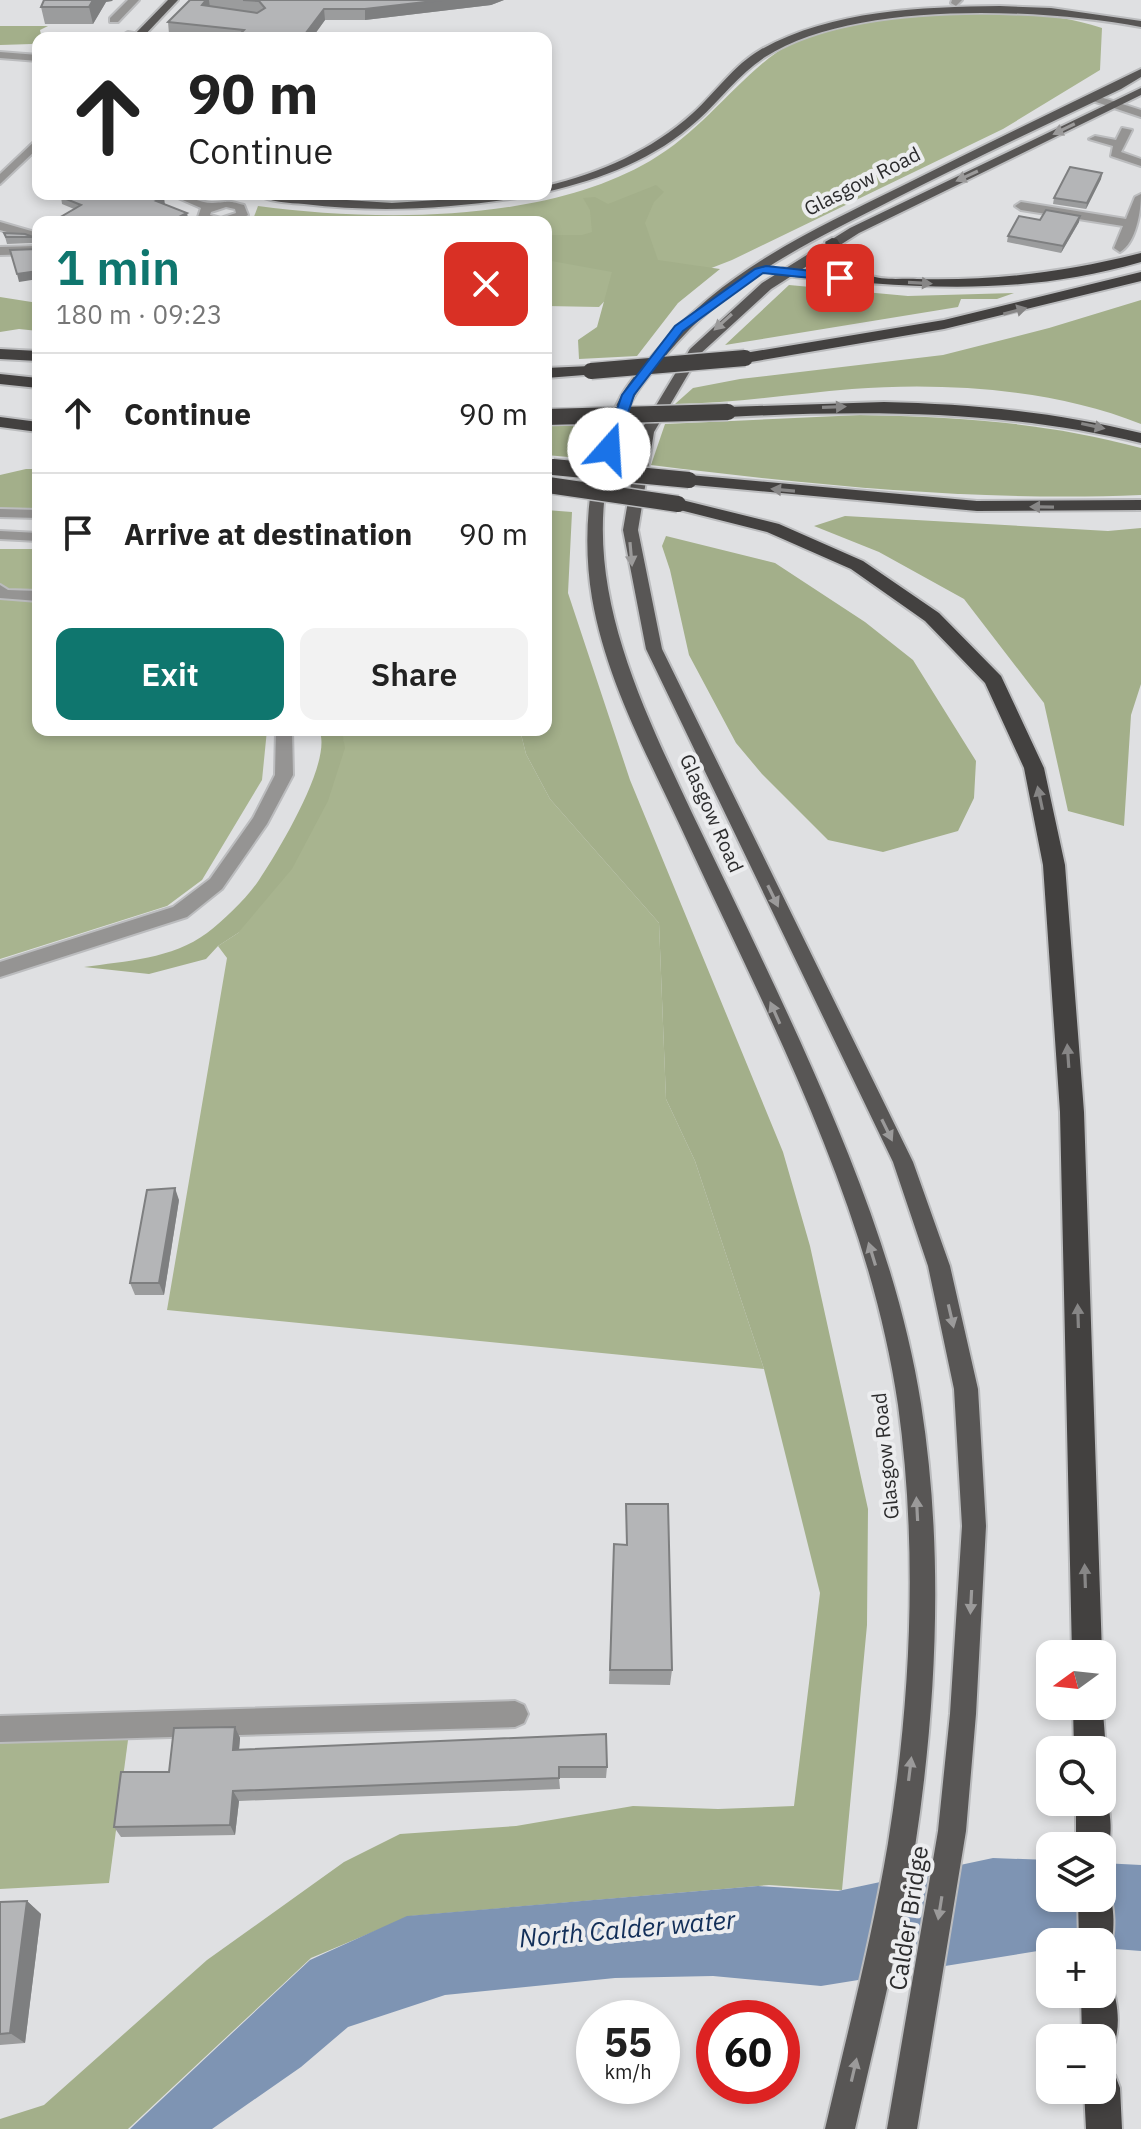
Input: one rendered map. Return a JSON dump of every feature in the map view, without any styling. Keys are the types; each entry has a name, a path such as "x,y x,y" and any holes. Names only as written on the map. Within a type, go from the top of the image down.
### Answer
{"highway":[{"path":"832,242 843,263 868,280"},
{"path":"783,272 937,284 1024,280 1085,271 1141,257"},
{"path":"1057,300 1141,270"},
{"path":"552,373 745,358 881,339 1057,300 1141,276"},
{"path":"0,354 32,356"},
{"path":"0,379 32,382"},
{"path":"552,417 855,407 955,408 1039,416 1141,438"},
{"path":"0,415 32,418"},
{"path":"0,422 32,426"},
{"path":"552,476 689,480 977,506 1141,505"},
{"path":"552,477 773,528 857,565 932,617 994,680 1034,768 1054,865 1072,1112 1087,1640"},
{"path":"1103,2104 1104,2129"}],"main road":[{"path":"139,32 173,0"},
{"path":"552,187 599,174 652,149 690,121 746,66 789,37 857,15 956,2 1031,6 1141,24"},
{"path":"1088,14 1141,38"},
{"name":"Glasgow Road","path":"901,1846 913,1744 920,1589 909,1402 886,1303 842,1166 627,689 600,599 594,520 600,475 628,395 679,328 722,288 757,264 1141,72"},
{"name":"Glasgow Road","path":"952,1831 969,1637 974,1526 966,1389 939,1266 903,1162 654,649 643,618 631,557 632,490 662,395 702,341 783,272 832,242 1141,91"},
{"path":"299,200 390,206 483,200"},
{"path":"679,328 759,271 783,272"},
{"name":"Calder Bridge","path":"902,2129 952,1831"},
{"name":"Calder Bridge","path":"840,2129 901,1846"}],"street":[{"path":"114,20 134,0"},
{"path":"0,55 32,58"},
{"path":"1094,98 1141,114"},
{"path":"1126,130 1116,156 1141,163"},
{"path":"1095,139 1120,144"},
{"path":"0,181 32,149"},
{"path":"1120,248 1141,197"},
{"path":"191,200 209,207"},
{"path":"1021,206 1130,223"},
{"path":"0,226 32,235"},
{"path":"0,251 32,250"},
{"path":"0,513 32,514"},
{"path":"0,535 32,537"},
{"path":"0,590 1,594 32,596"},
{"path":"0,970 23,960 123,932 180,912 216,884 261,820 284,775 284,736"},
{"path":"0,1729 515,1714"}],"green space":[{"path":"924,12 992,12 1058,17 1102,28 1100,70 1003,129 732,260 696,274 625,279 599,307 552,306 552,216 254,216 258,206 406,215 459,213 552,200 608,181 667,150 769,58 786,47 824,31"},
{"path":"0,26 48,26 40,32 32,32 32,44 0,45"},
{"path":"656,185 664,192 654,202 645,223 658,260 720,269 678,303 637,356 579,359 578,340 597,327 612,272 552,261 552,235 592,232 590,210 583,198 595,197 608,204"},
{"path":"789,285 908,296 1014,293 997,299 961,299 958,307 725,345"},
{"path":"0,297 32,302 32,330 0,332"},
{"path":"1141,300 1141,424 1072,403 962,388 852,389 675,404 693,388 740,379 943,355"},
{"path":"860,415 1001,422 1070,432 1141,448 1141,495 958,494 772,479 651,465 665,424"},
{"path":"552,426 599,426 591,459 552,456"},
{"path":"32,469 32,515 0,514 0,475"},
{"path":"552,510 572,512 568,593 630,780 783,1152 810,1246 868,1509 867,1625 842,1890 769,1885 411,1916 311,1958 128,2129 0,2129 0,2119 44,2105 207,1960 344,1862 400,1834 516,1826 633,1806 718,1809 794,1806 820,1593 764,1369 695,1161 666,1099 659,923 550,799 526,754 522,736 552,736"},
{"path":"845,516 1108,531 1141,528 1141,684 1131,715 1124,826 1068,811 1044,703 964,599 879,552 814,526"},
{"path":"666,536 775,563 865,622 913,660 976,761 974,798 958,831 883,852 828,840 762,774 736,743 689,655 662,546"},
{"path":"0,549 32,549 32,736 266,736 262,780 202,880 167,906 0,959"},
{"path":"320,736 343,736 345,748 328,801 292,869 238,933 218,946 206,959 149,974 84,967 164,954 207,933 235,908 259,880 301,806 311,784 321,744"},
{"path":"343,736 522,736 526,754 550,799 659,923 666,1099 695,1161 764,1369 167,1310 227,958 218,946 238,933 344,748"},
{"path":"130,1725 109,1883 0,1889 0,1729"}],"water":[{"name":"North Calder water","path":"993,1858 1036,1860 1036,1912 1116,1912 1116,1864 1141,1865 1141,1951 1116,1949 1116,1928 1036,1928 1036,1951 821,1986 713,1976 615,1978 445,1995 348,2027 301,2067 212,2129 130,2129 310,1960 407,1916 758,1886 838,1891"}],"building":[{"path":"44,0 93,0 89,7 41,7"},
{"path":"190,0 206,0 202,5 257,13 265,8 259,1 243,0 442,0 365,9 324,9 307,32 242,32 244,30 168,22"},
{"path":"1070,167 1102,173 1087,203 1054,198"},
{"path":"68,200 158,200 187,213 181,216 62,216 81,205"},
{"path":"1046,210 1080,216 1063,246 1008,236 1019,216 1040,220"},
{"path":"4,233 32,237 32,237 6,237"},
{"path":"32,249 32,272 17,274 10,250"},
{"path":"175,1188 159,1283 130,1283 147,1190"},
{"path":"626,1504 668,1504 672,1670 610,1670 614,1544 627,1545"},
{"path":"235,1727 233,1750 606,1734 607,1767 559,1767 559,1778 233,1791 230,1825 114,1827 121,1772 169,1772 174,1728"},
{"path":"27,1901 10,2033 0,2034 0,1902"}],"route":[{"path":"609,449 628,395 679,328 759,271 766,269 840,278"}]}
